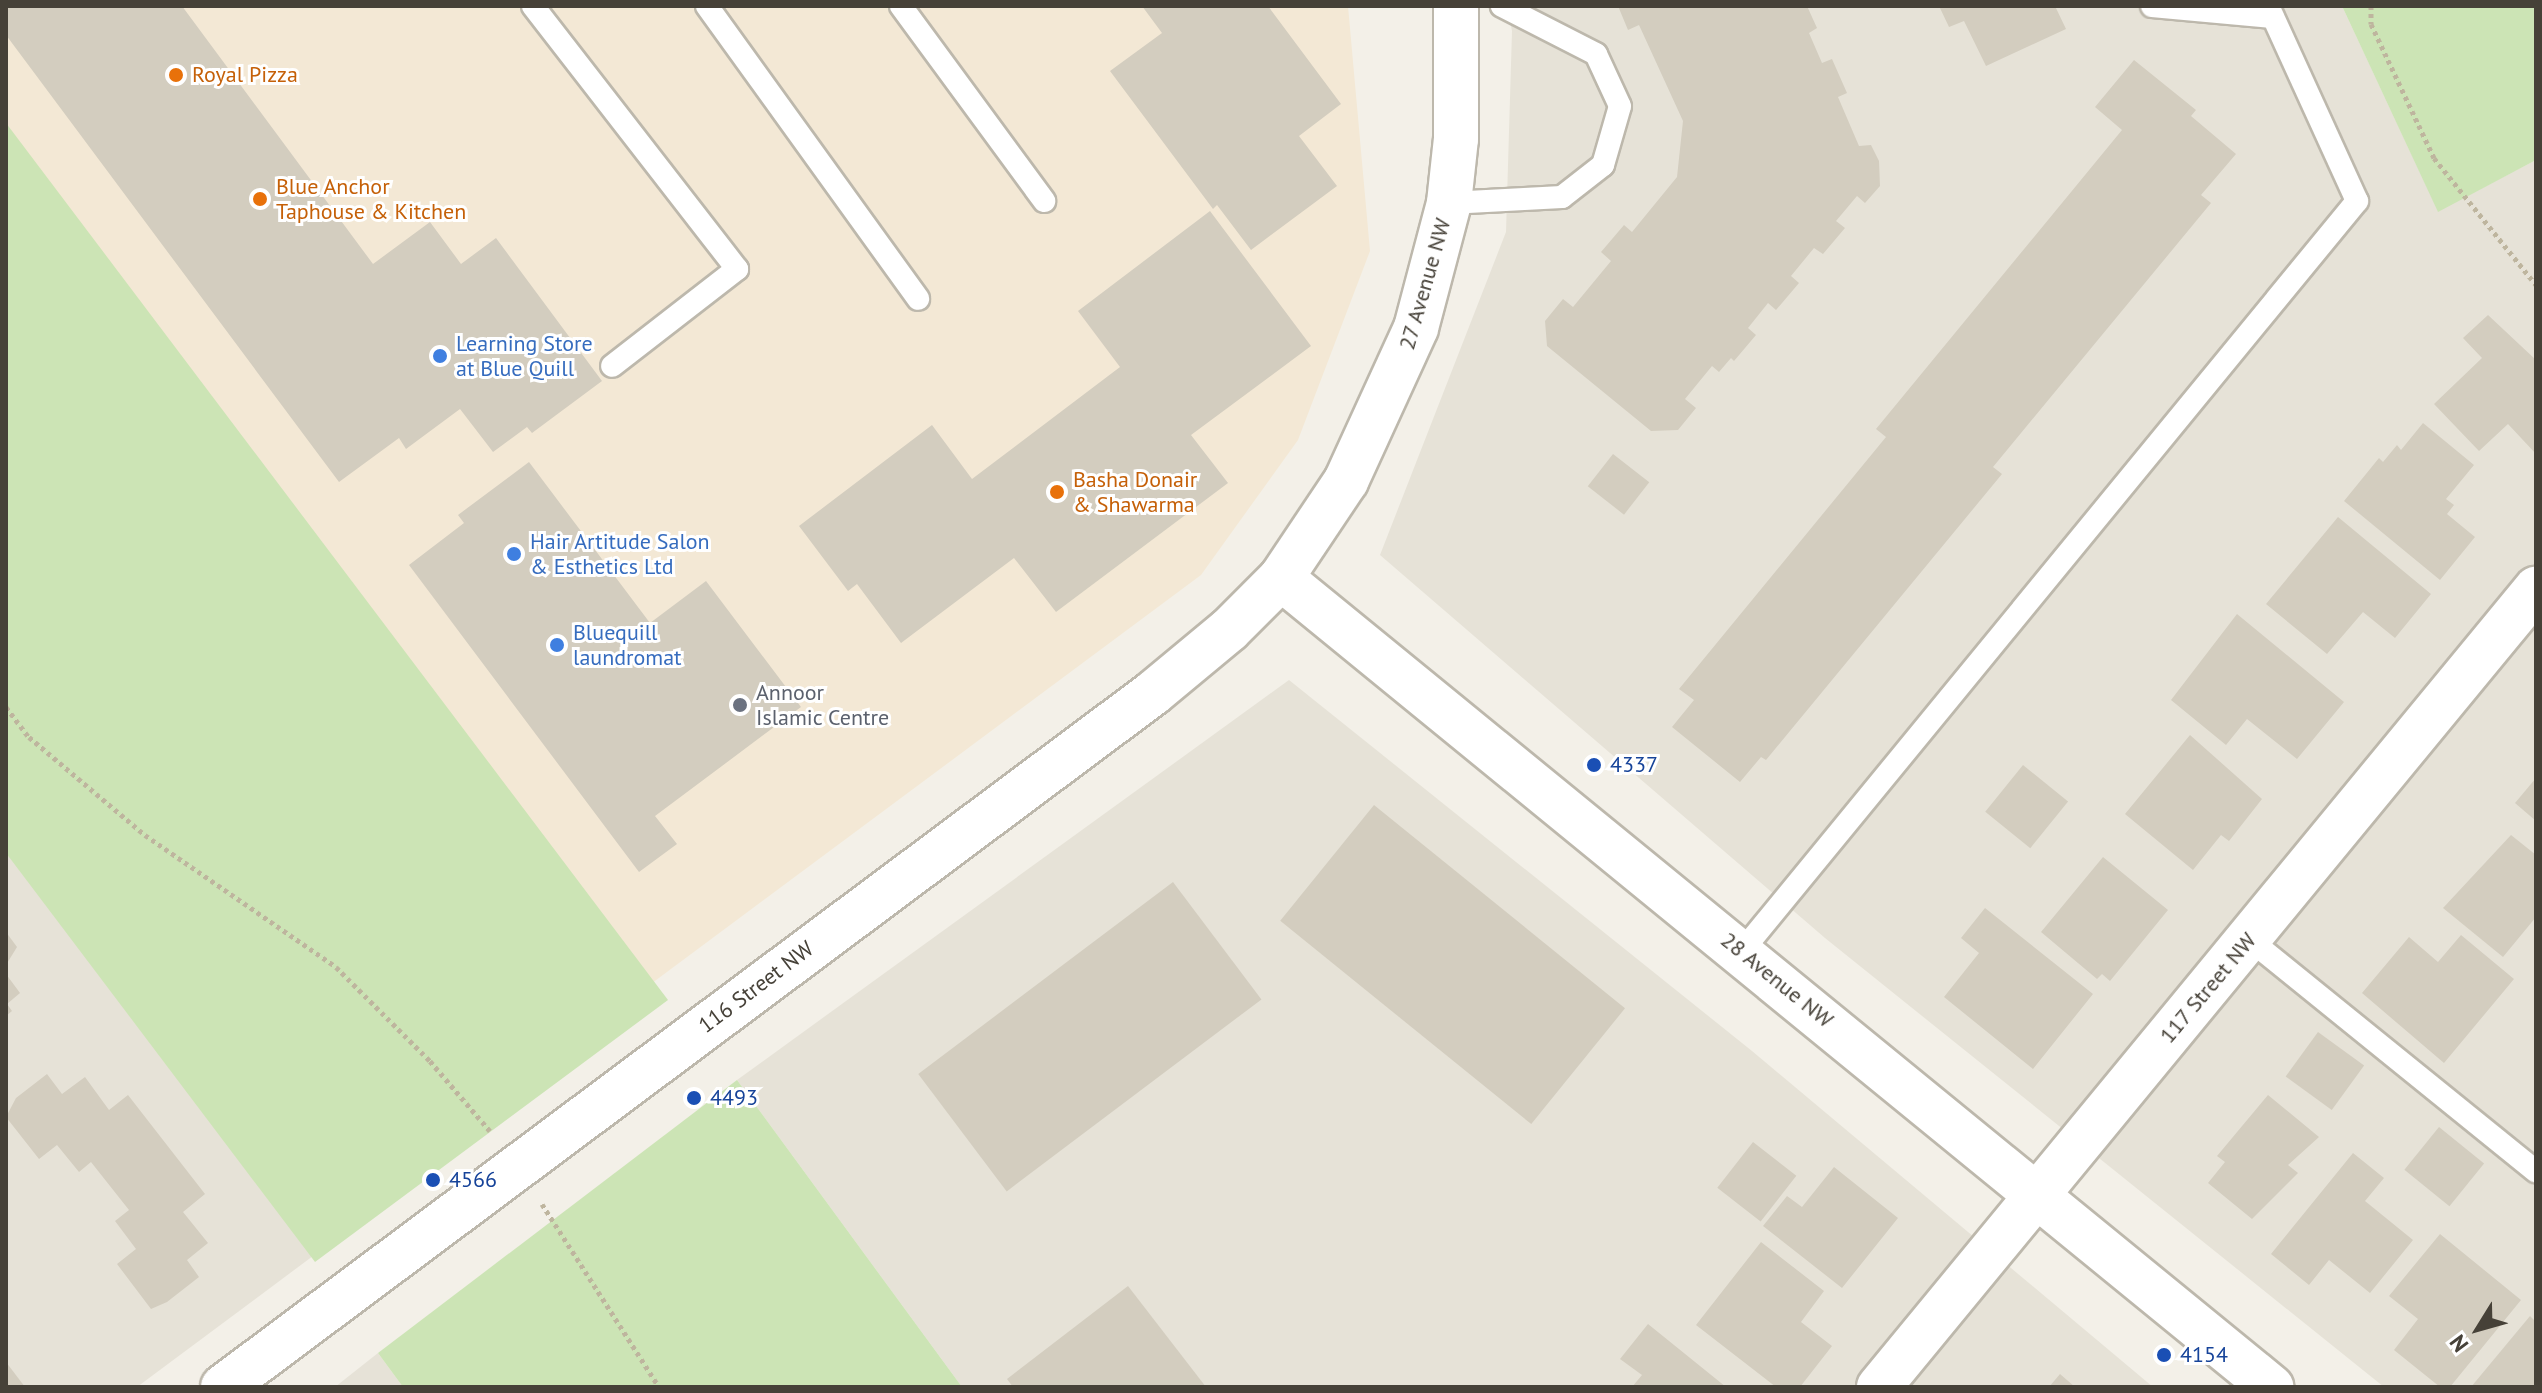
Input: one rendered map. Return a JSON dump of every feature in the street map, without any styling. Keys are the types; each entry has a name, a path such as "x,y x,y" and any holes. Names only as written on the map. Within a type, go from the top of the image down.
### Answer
{"street":[{"name":"27 Avenue NW","path":"1281,578 1346,481 1388,395 1416,328 1449,203 1456,139 1456,6"},
{"name":"28 Avenue NW","path":"1281,578 1742,951 2271,1387"},
{"name":"116 Street NW","path":"223,1387 1153,693 1281,578"},
{"name":"117 Street NW","path":"1879,1387 2536,589"}],"lane":[{"path":"533,6 737,269 612,366"},
{"path":"707,6 918,299"},
{"path":"901,6 1044,201"},
{"path":"1449,203 1562,197 1603,165 1620,106 1596,54 1502,6"},
{"path":"1742,951 2357,201 2271,12 2152,6"},
{"path":"2249,939 2536,1171"}],"path":[{"path":"2371,6 2371,24 2434,158 2536,285"},
{"path":"6,707 29,737 145,835 336,967 430,1061 488,1129"},
{"path":"546,1210 659,1387"}],"shaded area":[{"path":"6,6 1348,6 1370,251 1298,440 1201,575 636,995 6,159"},
{"path":"1507,6 2342,6 2438,211 2536,160 2536,1387 2384,1387 1825,938 1380,555 1506,232 1512,31"},
{"path":"1289,680 1752,1051 2153,1387 962,1387 737,1080"},
{"path":"6,762 360,1221 137,1387 6,1387"},
{"path":"378,1353 403,1387 335,1387"}],"green space":[{"path":"2342,6 2536,6 2536,160 2438,212"},
{"path":"6,123 668,1000 315,1262 6,853"},
{"path":"737,1080 962,1387 403,1387 378,1353"}],"building":[{"path":"6,6 182,6 373,264 430,222 461,264 496,238 602,381 532,433 527,427 493,452 460,409 406,449 399,438 339,482 6,35"},
{"path":"1142,6 1268,6 1341,104 1299,136 1337,186 1251,250 1217,205 1213,209 1110,71 1162,33"},
{"path":"1618,6 1807,6 1817,28 1809,33 1822,63 1832,59 1847,93 1838,97 1859,146 1871,145 1879,161 1880,186 1865,203 1857,196 1836,221 1845,228 1823,254 1814,248 1791,276 1799,283 1776,310 1768,303 1748,328 1756,335 1734,361 1731,358 1719,372 1712,366 1685,399 1696,408 1678,430 1651,431 1547,346 1545,321 1563,299 1573,307 1611,261 1601,252 1624,225 1632,232 1677,177 1683,121 1639,25 1628,30"},
{"path":"1939,6 2055,6 2066,29 1986,66 1964,21 1949,27"},
{"path":"2134,60 2196,110 2191,116 2236,154 2201,195 2211,203 1993,467 2002,474 1766,760 1761,757 1740,782 1672,727 1694,700 1679,689 1886,437 1876,429 2122,130 2095,107"},
{"path":"1210,211 1311,346 1191,435 1228,483 1056,612 1014,558 901,643 857,584 848,591 799,526 932,425 972,479 1120,367 1078,311"},
{"path":"2488,315 2536,360 2536,454 2508,424 2479,451 2434,404 2482,358 2463,338"},
{"path":"2423,423 2474,465 2446,499 2454,505 2447,514 2475,537 2440,580 2344,501 2379,458 2383,462 2397,445 2401,450"},
{"path":"1613,454 1649,482 1624,515 1588,486"},
{"path":"529,462 650,623 706,581 801,707 655,816 677,844 639,872 409,565 464,523 458,515"},
{"path":"2338,517 2431,594 2395,638 2363,612 2327,654 2266,604"},
{"path":"2237,614 2344,702 2297,759 2247,719 2226,745 2171,700"},
{"path":"2190,735 2262,799 2229,841 2221,835 2193,870 2125,814"},
{"path":"2023,765 2068,802 2030,848 1985,812"},
{"path":"2536,778 2536,821 2515,803"},
{"path":"1374,805 1625,1008 1531,1124 1280,921"},
{"path":"2511,835 2536,855 2536,917 2503,957 2443,908"},
{"path":"2103,857 2168,910 2110,981 2102,974 2097,979 2041,932"},
{"path":"1173,882 1261,999 1007,1191 918,1074"},
{"path":"1985,908 2093,994 2033,1069 1944,997 1979,953 1961,938"},
{"path":"6,932 17,947 6,965"},
{"path":"2461,935 2514,979 2444,1063 2362,993 2409,937 2438,962"},
{"path":"6,974 20,993 7,1004 12,1011 6,1016"},
{"path":"2318,1032 2364,1066 2332,1110 2286,1076"},
{"path":"47,1074 62,1094 85,1077 109,1110 128,1095 205,1194 183,1212 208,1243 187,1260 199,1277 167,1302 151,1309 117,1264 136,1249 115,1221 129,1210 91,1162 79,1172 57,1145 39,1159 6,1117 16,1098"},
{"path":"2268,1095 2319,1137 2288,1165 2298,1173 2252,1219 2208,1183 2225,1162 2217,1156"},
{"path":"2439,1127 2484,1164 2449,1206 2404,1170"},
{"path":"1753,1142 1796,1176 1761,1222 1717,1188"},
{"path":"2353,1153 2384,1178 2365,1201 2413,1240 2370,1293 2329,1260 2309,1285 2271,1254"},
{"path":"1834,1167 1898,1218 1842,1288 1763,1226 1787,1196 1802,1207"},
{"path":"2440,1234 2521,1300 2450,1387 2440,1387 2394,1350 2418,1319 2389,1296"},
{"path":"1761,1242 1824,1291 1801,1322 1832,1346 1800,1387 1776,1387 1696,1325"},
{"path":"1128,1286 1206,1387 1013,1387 1007,1379"},
{"path":"2530,1316 2536,1322 2536,1387 2471,1387"},
{"path":"1648,1324 1726,1387 1632,1387 1642,1375 1620,1359"},
{"path":"6,1362 25,1387 6,1387"},
{"path":"2060,1374 2075,1387 2049,1387"}],"place":[{"name":"Royal Pizza","path":"176,75"},
{"name":"Blue Anchor Taphouse & Kitchen","path":"260,199"},
{"name":"Learning Store at Blue Quill","path":"440,356"},
{"name":"Basha Donair & Shawarma","path":"1057,492"},
{"name":"Hair Artitude Salon & Esthetics Ltd","path":"514,554"},
{"name":"Bluequill laundromat","path":"557,645"},
{"name":"Annoor Islamic Centre","path":"740,705"},
{"name":"4337","path":"1594,765"},
{"name":"4493","path":"694,1098"},
{"name":"4566","path":"433,1180"},
{"name":"4154","path":"2164,1355"}]}
